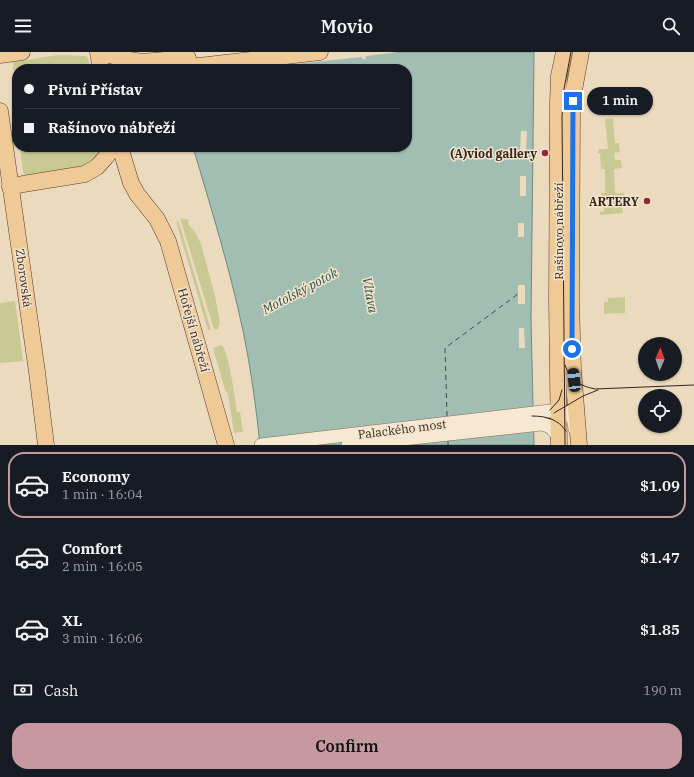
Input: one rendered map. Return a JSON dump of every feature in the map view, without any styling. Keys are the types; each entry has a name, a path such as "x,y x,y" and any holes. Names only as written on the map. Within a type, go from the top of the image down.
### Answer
{"main road":[{"path":"0,55 22,52"},
{"path":"100,64 99,52 142,62 241,52"},
{"path":"216,64 320,52"},
{"path":"554,52 559,64 560,76"},
{"name":"Rašínovo nábřeží","path":"556,437 551,409 558,392 558,103 564,52"},
{"name":"Rašínovo nábřeží","path":"578,445 572,370 572,111 581,52"},
{"name":"Zborovská","path":"0,111 5,188 25,287 46,445"},
{"path":"5,188 85,174 97,167 110,152"},
{"name":"Hořejší nábřeží","path":"122,152 131,183 137,194 155,217 170,246 226,445"}],"street":[{"name":"Rašínovo nábřeží","path":"551,409 569,414 573,417 578,445"},
{"name":"Palackého most","path":"261,445 535,413 551,409"},
{"name":"Palackého most","path":"348,445 533,424 545,424 556,437"}],"green space":[{"path":"58,55 86,56 90,64 13,64 13,62"},
{"path":"613,118 615,143 619,143 620,152 614,153 615,160 621,160 622,168 614,169 615,193 624,193 625,204 622,204 623,213 600,215 600,212 604,211 604,206 613,205 613,198 601,198 601,193 605,193 605,169 601,169 600,154 598,153 599,149 608,149 605,119"},
{"path":"21,152 102,152 87,167 26,177 23,172"},
{"path":"180,218 189,220 188,224 195,232 201,244 215,296 220,323 218,329 214,329"},
{"path":"177,219 211,330 208,330 177,225"},
{"path":"625,297 625,313 604,314 604,302 608,302 608,298"},
{"path":"15,301 23,361 0,363 0,303"},
{"path":"222,345 227,357 237,412 240,412 243,432 234,433 228,394 225,390 213,348"}],"water":[{"path":"164,52 534,52 531,320 534,445 260,445 251,374 238,308 220,239 194,152 412,152 412,64 168,64"}],"pier":[{"path":"162,52 398,52 366,56 364,60 361,57 296,64 166,64"},
{"path":"521,131 527,131 526,151 520,150"},
{"path":"520,176 526,176 526,196 520,196"},
{"path":"518,223 524,223 524,237 518,237"},
{"path":"518,285 525,285 525,304 518,304"},
{"path":"519,328 524,328 525,348 519,348"}],"ferry route":[{"path":"447,416 445,348 518,294"},
{"path":"448,440 448,445"}],"tram line":[{"path":"565,445 562,116 564,89 571,52"},
{"path":"565,365 570,375 576,382 595,389 694,385"},
{"path":"550,410 559,400 562,390"},
{"path":"554,413 583,396 598,390"},
{"path":"532,416 551,419 563,427 566,431"}],"place":[{"name":"(A)viod gallery","path":"545,153"},
{"name":"ARTERY","path":"647,201"}],"route":[{"path":"572,349 573,101"}],"water label":[{"name":"Motolský potok","path":"300,291"},
{"name":"Vltava","path":"370,295"}]}
